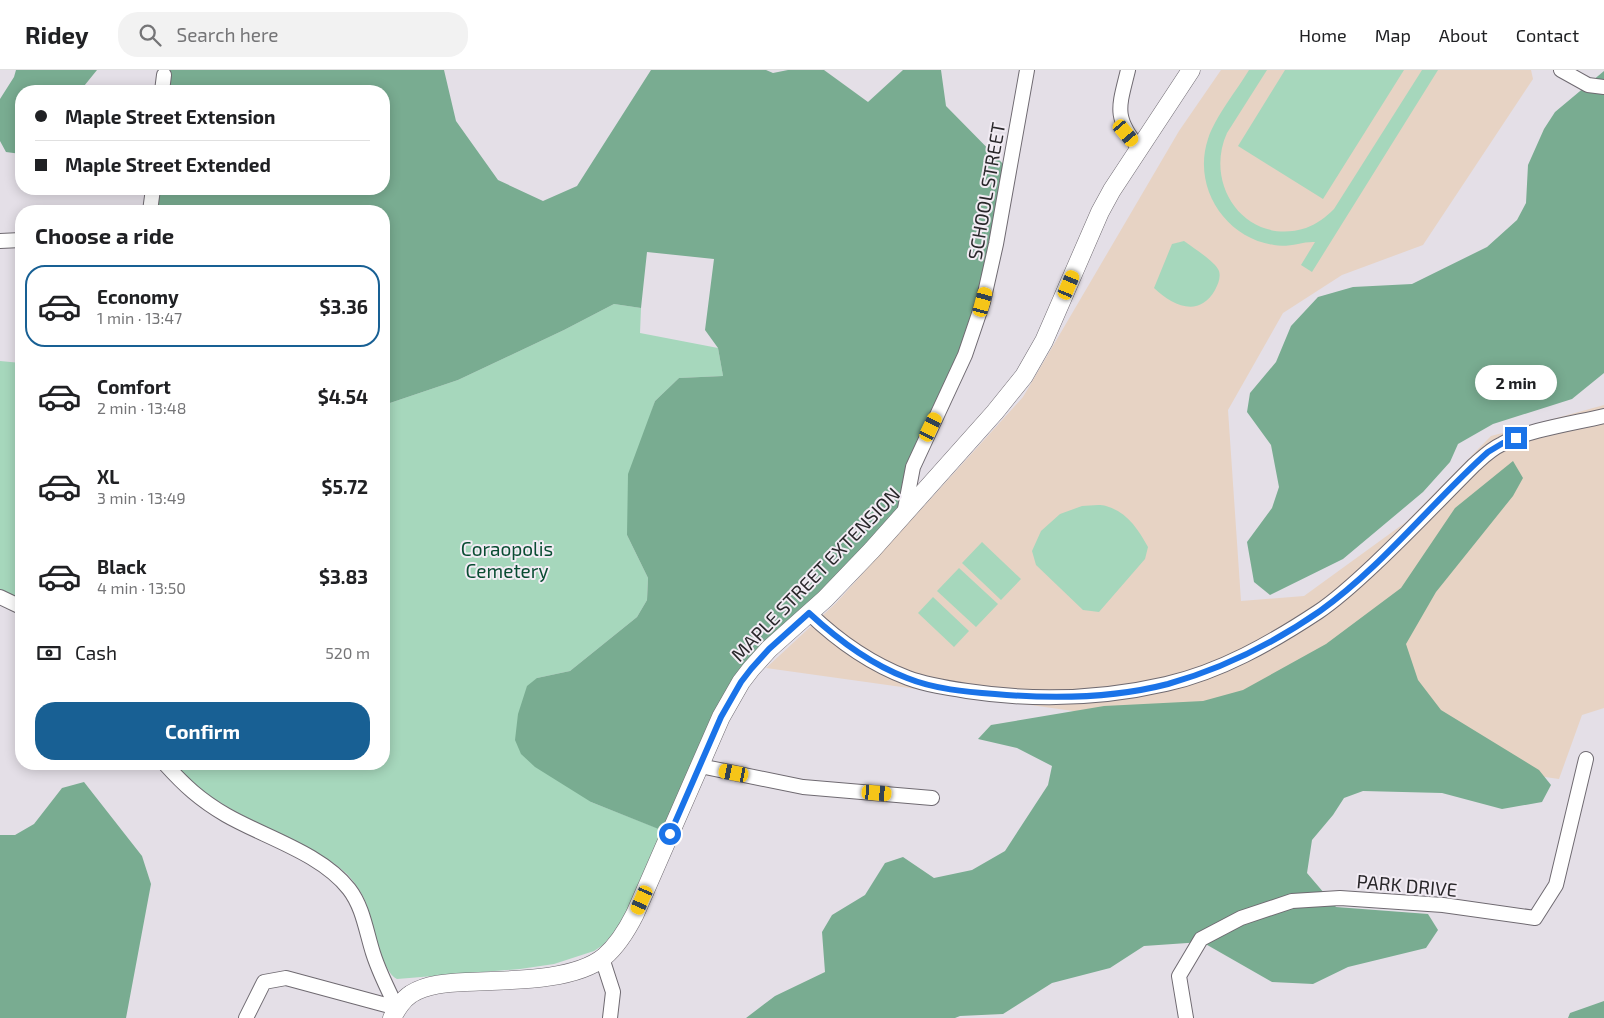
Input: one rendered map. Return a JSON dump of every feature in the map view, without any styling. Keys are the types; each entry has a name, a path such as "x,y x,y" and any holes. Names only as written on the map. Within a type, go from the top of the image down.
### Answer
{"street":[{"name":"SCHOOL STREET","path":"904,514 913,467 965,355 983,302 996,244 1027,70"},
{"path":"1128,70 1122,100 1121,123 1126,133 1139,148"},
{"name":"MAPLE STREET EXTENSION","path":"394,1013 411,994 434,985 545,977 576,970 602,958 621,939 635,914 721,717 746,675 769,649 844,580 995,412 1024,376 1044,341 1100,212 1112,190 1191,70"},
{"path":"1561,70 1588,85 1604,87"},
{"path":"163,85 164,76"},
{"path":"0,241 15,240"},
{"path":"809,613 826,630 854,649 907,678 934,686 984,694 1068,697 1121,692 1166,684 1236,659 1272,640 1319,611 1355,583 1488,452 1503,443 1529,434 1604,416"},
{"path":"0,597 15,604"},
{"name":"PARK DRIVE","path":"1186,1018 1179,976 1201,939 1241,918 1292,901 1349,898 1443,905 1535,918 1556,885 1586,759"},
{"path":"700,766 803,787 932,798"},
{"path":"170,770 198,798 226,815 310,858 332,872 349,889 358,905 394,1013"},
{"path":"602,958 612,992 610,1018"},
{"path":"246,1018 264,982 286,978 394,1013"}],"shaded area":[{"path":"1221,70 1531,70 1533,79 1423,245 1342,275 1283,313 1228,410 1241,601 1304,596 1406,522 1491,436 1604,405 1604,708 1582,715 1559,779 766,668 836,603 1023,397 1179,131"}],"green space":[{"path":"16,70 97,70 85,85 15,85 15,153 6,152 0,141 0,99 14,77"},
{"path":"161,70 444,70 456,121 498,180 543,201 577,186 651,70 766,70 773,73 788,70 824,70 868,102 903,70 941,70 946,106 1009,170 990,276 921,448 904,514 751,669 671,834 591,802 535,767 521,754 515,740 518,714 527,686 537,678 570,671 637,617 647,600 648,578 627,535 628,474 655,401 679,378 723,376 718,348 705,330 714,259 647,252 641,308 614,304 458,380 390,403 390,205 151,205 152,195 390,195 390,85 162,85"},
{"path":"1249,70 1267,70 1227,133 1221,153 1221,173 1226,191 1235,207 1249,220 1265,229 1285,232 1306,228 1321,220 1334,209 1422,70 1438,70 1312,272 1301,265 1315,242 1280,246 1256,240 1241,232 1227,221 1209,192 1205,175 1204,157 1208,139 1221,113"},
{"path":"1285,70 1404,70 1323,199 1238,146"},
{"path":"1604,71 1604,373 1572,399 1493,424 1458,444 1450,462 1423,492 1343,559 1270,595 1254,582 1247,542 1272,508 1279,487 1271,445 1247,412 1250,393 1276,362 1291,326 1318,297 1353,287 1412,284 1487,247 1517,220 1526,203 1528,165 1544,129 1555,112"},
{"path":"1184,241 1213,263 1220,274 1215,290 1209,299 1194,306 1177,304 1154,288 1172,244"},
{"name":"Coraopolis Cemetery","path":"614,304 641,308 640,333 718,348 723,376 679,378 655,401 643,438 627,535 648,578 647,600 637,617 570,671 537,678 591,802 662,830 625,914 615,931 603,945 594,951 554,964 520,969 397,979 392,975 382,957 364,899 358,887 347,874 321,855 229,808 199,788 180,770 390,770 390,403 458,380"},
{"path":"0,361 15,362 15,596 0,589"},
{"path":"1513,461 1523,478 1513,496 1436,592 1406,644 1418,680 1441,710 1539,770 1551,785 1542,802 1502,809 1442,793 1363,791 1344,798 1333,815 1312,840 1307,873 1336,907 1428,914 1438,930 1426,948 1348,967 1313,984 1272,982 1202,942 1144,946 1110,968 1052,983 1003,1014 960,1016 955,1018 746,1018 775,996 825,972 822,932 832,915 865,895 885,863 903,857 934,878 972,870 1005,851 1048,785 1052,766 1017,748 978,739 991,725 1104,706 1203,701 1243,690 1326,644 1401,588 1455,508"},
{"path":"1103,505 1120,512 1136,528 1148,547 1145,559 1099,612 1083,610 1036,565 1032,551 1041,531 1060,514 1082,506"},
{"path":"982,542 1021,579 1001,600 962,563"},
{"path":"959,568 998,604 976,627 937,591"},
{"path":"933,597 969,631 954,647 918,613"},
{"path":"84,782 142,856 151,884 126,1018 0,1018 0,835 15,835 34,824 62,788"},
{"path":"1604,1001 1604,1018 1568,1018 1570,1013"}],"route":[{"path":"670,834 721,717 741,682 769,649 809,613 826,630 854,649 907,678 934,686 984,694 1068,697 1121,692 1166,684 1236,659 1272,640 1319,611 1355,583 1388,552 1488,452 1516,438"}]}
